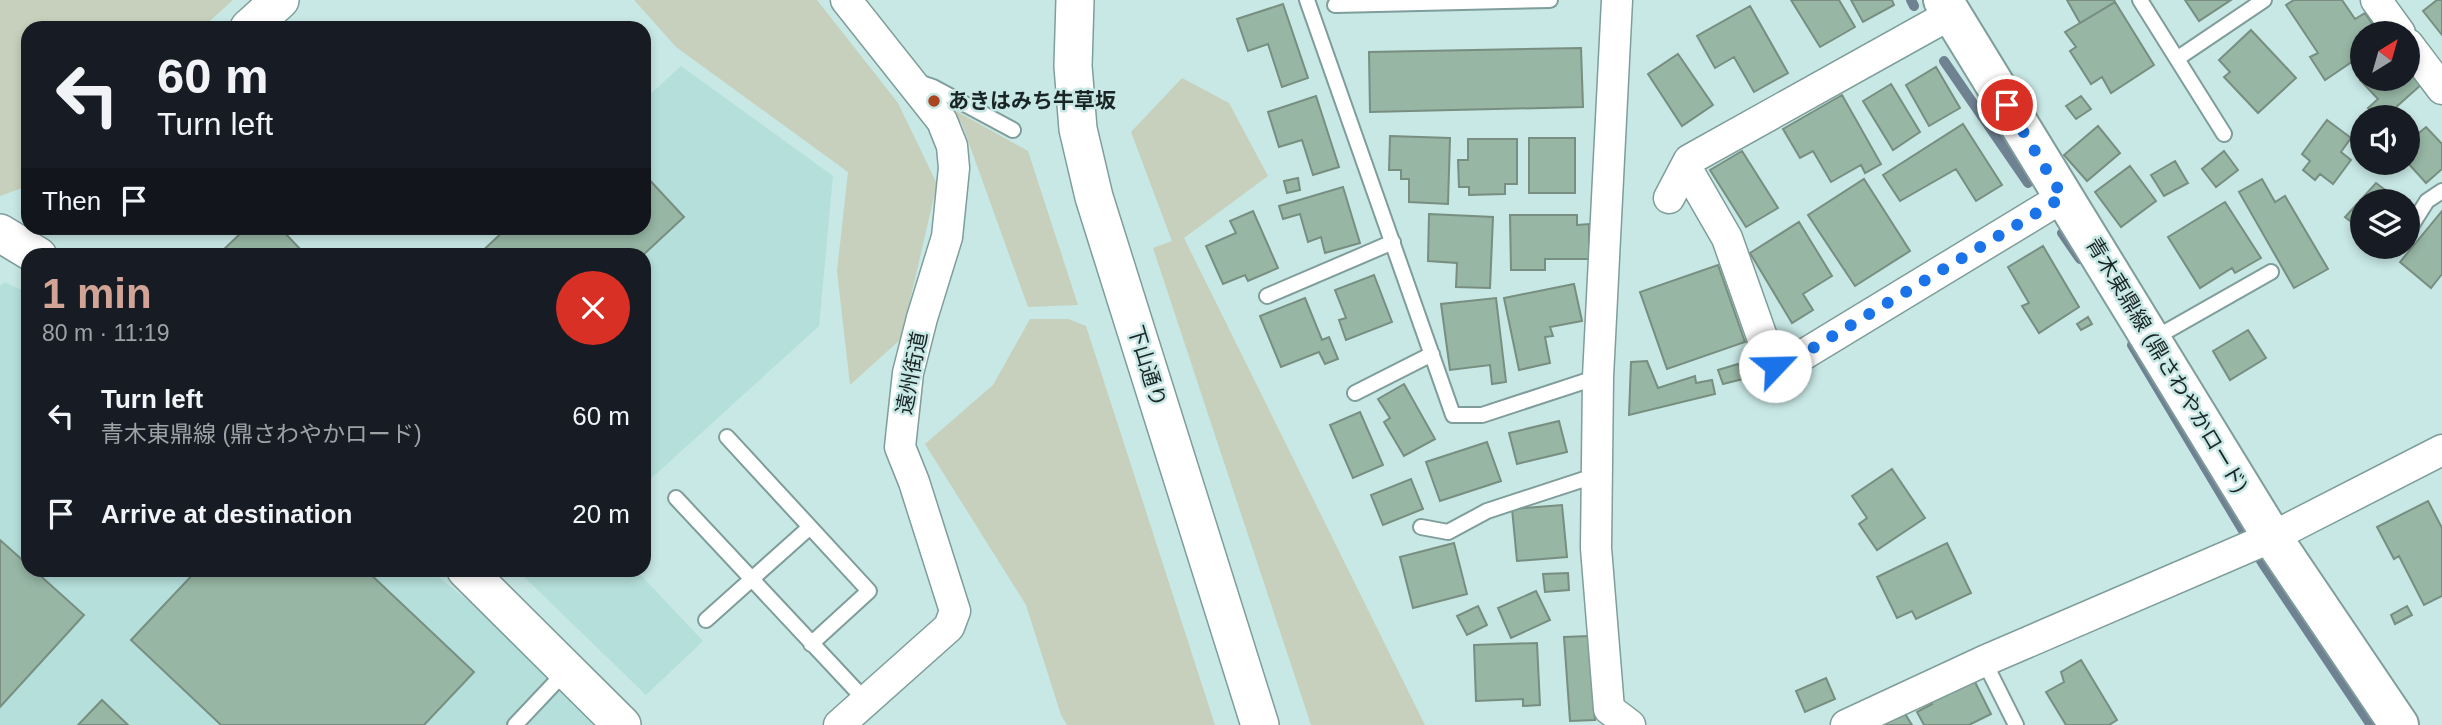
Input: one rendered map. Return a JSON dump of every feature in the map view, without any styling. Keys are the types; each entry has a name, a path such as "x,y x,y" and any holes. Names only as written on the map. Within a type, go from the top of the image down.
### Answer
{"main road":[{"name":"青木東鼎線 (鼎さわやかロード)","path":"1947,7 2152,340 2258,543 2399,725"}],"street":[{"path":"257,21 280,0"},
{"name":"遠州街道","path":"839,725 949,627 955,611 900,446 908,373 947,237 954,168 951,146 942,121 846,0"},
{"name":"下山通り","path":"1075,0 1073,66 1078,129 1094,197 1261,725"},
{"path":"1617,0 1598,377 1596,548 1609,709 1630,725"},
{"path":"2375,0 2391,21"},
{"path":"1669,198 1689,160 1947,7"},
{"path":"2420,60 2442,89"},
{"path":"1686,167 1727,239 1767,351 1775,366 1793,360 2063,197"},
{"path":"1846,725 1984,661 2258,543 2442,450"},
{"path":"473,577 622,725"}],"lane":[{"path":"1307,0 1453,415 1482,415 1598,377"},
{"path":"1335,5 1550,0"},
{"path":"2140,0 2224,134"},
{"path":"2178,58 2264,0"},
{"path":"907,78 933,87 1013,130"},
{"path":"2420,212 2427,201 2442,191"},
{"path":"1268,296 1393,242"},
{"path":"2152,340 2271,272"},
{"path":"1354,393 1432,355"},
{"path":"727,437 869,591 811,644"},
{"path":"1421,527 1448,533 1487,511 1597,475"},
{"path":"676,498 866,701"},
{"path":"706,620 810,527"},
{"path":"1984,661 2016,725"},
{"path":"515,725 567,670"}],"shaded area":[{"path":"681,66 833,176 819,326 651,479 651,248 485,248 498,235 651,235 651,94"},
{"path":"4,282 21,290 21,577 438,577 476,607 594,725 0,725 0,286"},
{"path":"524,577 643,577 703,641 646,695"}],"green space":[{"path":"0,0 233,0 210,21 21,21 21,188 0,196"},
{"path":"634,0 817,0 898,103 937,184 901,339 850,385 837,271 848,172 676,47"},
{"path":"1182,78 1229,103 1268,176 1184,238 1425,725 1311,725 1153,248 1172,241 1131,132"},
{"path":"949,107 1028,151 1078,305 1028,307 962,124"},
{"path":"1030,319 1068,319 1086,326 1215,725 1067,725 1061,715 1026,605 925,444 993,385"}],"building":[{"path":"1791,0 1839,0 1855,27 1820,47"},
{"path":"1851,0 1892,0 1894,5 1863,22"},
{"path":"2067,0 2114,0 2115,2 2080,23"},
{"path":"2185,0 2231,0 2199,21"},
{"path":"2294,0 2342,0 2355,19 2365,13 2370,21 2350,21 2350,63 2325,80 2310,57 2318,53 2286,5"},
{"path":"2437,0 2442,0 2442,35 2423,11"},
{"path":"2115,2 2154,65 2111,93 2102,77 2091,84 2070,51 2076,47 2065,32"},
{"path":"1283,4 1308,78 1282,87 1268,44 1248,51 1237,19"},
{"path":"1750,6 1788,73 1754,92 1734,57 1715,68 1697,36"},
{"path":"2251,30 2296,78 2258,113 2224,77 2230,72 2219,60"},
{"path":"1581,48 1583,107 1370,112 1369,52"},
{"path":"1678,54 1713,105 1682,126 1648,74"},
{"path":"1936,67 1960,108 1929,126 1906,85"},
{"path":"1891,84 1920,132 1893,150 1863,101"},
{"path":"2370,91 2414,91 2398,105 2371,105 2378,99"},
{"path":"1842,95 1881,164 1865,173 1861,165 1831,182 1813,151 1800,158 1783,129"},
{"path":"1316,96 1339,167 1313,175 1302,140 1279,147 1268,112"},
{"path":"2081,96 2091,109 2076,119 2066,106"},
{"path":"2327,120 2350,137 2341,152 2350,161 2333,184 2320,174 2315,180 2303,170 2310,161 2302,154"},
{"path":"1963,124 2002,185 1976,201 1956,169 1900,201 1883,175"},
{"path":"2098,126 2120,153 2087,181 2064,155"},
{"path":"2426,127 2442,144 2442,169 2426,183 2419,175 2420,132"},
{"path":"1390,136 1450,138 1448,204 1409,202 1409,179 1401,179 1401,170 1389,170"},
{"path":"1529,138 1575,138 1575,193 1529,193"},
{"path":"1468,139 1517,139 1517,184 1505,184 1505,194 1469,195 1469,187 1459,187 1458,160 1468,160"},
{"path":"1742,151 1778,208 1746,227 1710,170"},
{"path":"2224,151 2238,170 2216,187 2202,169"},
{"path":"2175,161 2188,183 2164,196 2151,175"},
{"path":"2130,166 2156,201 2121,227 2095,192"},
{"path":"1298,178 1300,190 1287,193 1284,181"},
{"path":"1864,179 1910,251 1855,286 1808,215"},
{"path":"2262,179 2275,202 2285,196 2328,269 2294,288 2239,192"},
{"path":"651,182 684,217 651,248 486,248 500,235 651,235"},
{"path":"2376,183 2384,189 2371,189"},
{"path":"1343,187 1360,243 1325,253 1321,237 1308,242 1300,214 1283,219 1279,206"},
{"path":"2225,202 2261,258 2235,273 2232,268 2200,288 2168,237"},
{"path":"1253,211 1278,268 1248,281 1245,275 1223,284 1206,246 1236,233 1230,221"},
{"path":"2442,211 2442,274 2431,288 2400,262 2402,259 2420,259 2420,238"},
{"path":"1429,214 1493,217 1490,288 1456,287 1457,263 1428,261"},
{"path":"1510,215 1577,215 1577,225 1589,224 1589,259 1545,259 1545,270 1511,270"},
{"path":"1799,222 1832,276 1803,294 1813,310 1792,323 1750,253"},
{"path":"239,235 287,235 299,248 225,248"},
{"path":"2043,246 2079,307 2039,333 2022,306 2029,303 2008,267"},
{"path":"1718,265 1745,342 1667,369 1640,292"},
{"path":"1374,275 1392,322 1346,340 1339,320 1346,318 1335,290"},
{"path":"1574,284 1582,321 1550,327 1553,336 1545,337 1550,363 1519,370 1504,298"},
{"path":"1305,298 1322,340 1329,337 1338,359 1325,364 1319,352 1281,367 1260,316"},
{"path":"1496,298 1506,382 1492,384 1490,365 1450,370 1441,304"},
{"path":"2088,317 2092,324 2081,330 2077,324"},
{"path":"2248,330 2266,358 2230,380 2213,351"},
{"path":"1647,361 1658,388 1695,376 1696,383 1712,380 1715,394 1629,415 1631,362"},
{"path":"1738,364 1743,379 1723,384 1718,370"},
{"path":"1404,384 1435,439 1404,456 1384,422 1390,418 1378,399"},
{"path":"1360,412 1383,465 1353,478 1330,425"},
{"path":"1559,421 1567,452 1517,464 1509,433"},
{"path":"1487,442 1501,481 1440,501 1426,462"},
{"path":"1892,469 1925,518 1877,550 1859,524 1867,518 1852,496"},
{"path":"1411,479 1423,509 1383,525 1371,495"},
{"path":"2428,501 2442,528 2442,596 2424,605 2399,556 2394,559 2377,527"},
{"path":"1562,505 1567,557 1517,561 1512,509"},
{"path":"0,540 21,559 21,577 42,577 84,615 0,707"},
{"path":"1454,543 1467,594 1413,608 1400,557"},
{"path":"1947,543 1971,593 1916,619 1912,611 1897,618 1877,577"},
{"path":"1568,573 1569,590 1545,592 1543,574"},
{"path":"190,577 373,577 474,672 424,725 221,725 131,640"},
{"path":"1536,591 1550,620 1511,638 1498,608"},
{"path":"1478,606 1487,625 1467,635 1457,616"},
{"path":"2407,606 2412,615 2395,624 2391,615"},
{"path":"1589,636 1595,720 1570,721 1564,637"},
{"path":"1537,643 1540,705 1523,706 1523,699 1476,701 1474,645"},
{"path":"2081,660 2117,720 2109,725 2066,725 2046,692 2064,682 2061,672"},
{"path":"1972,676 1991,714 1969,725 1924,725 1917,712 1932,704 1929,698"},
{"path":"1826,678 1835,699 1805,712 1796,691"},
{"path":"102,700 128,725 78,725"},
{"path":"1902,709 1912,725 1875,725"}],"waterway":[{"path":"1911,0 1914,6"},
{"path":"1944,61 2028,183"},
{"path":"2062,233 2080,259"},
{"path":"2132,345 2263,564 2371,725"}],"place":[{"name":"あきはみち牛草坂","path":"934,101"}],"route":[{"path":"1775,366 1793,360 2063,197 2007,105"}]}
